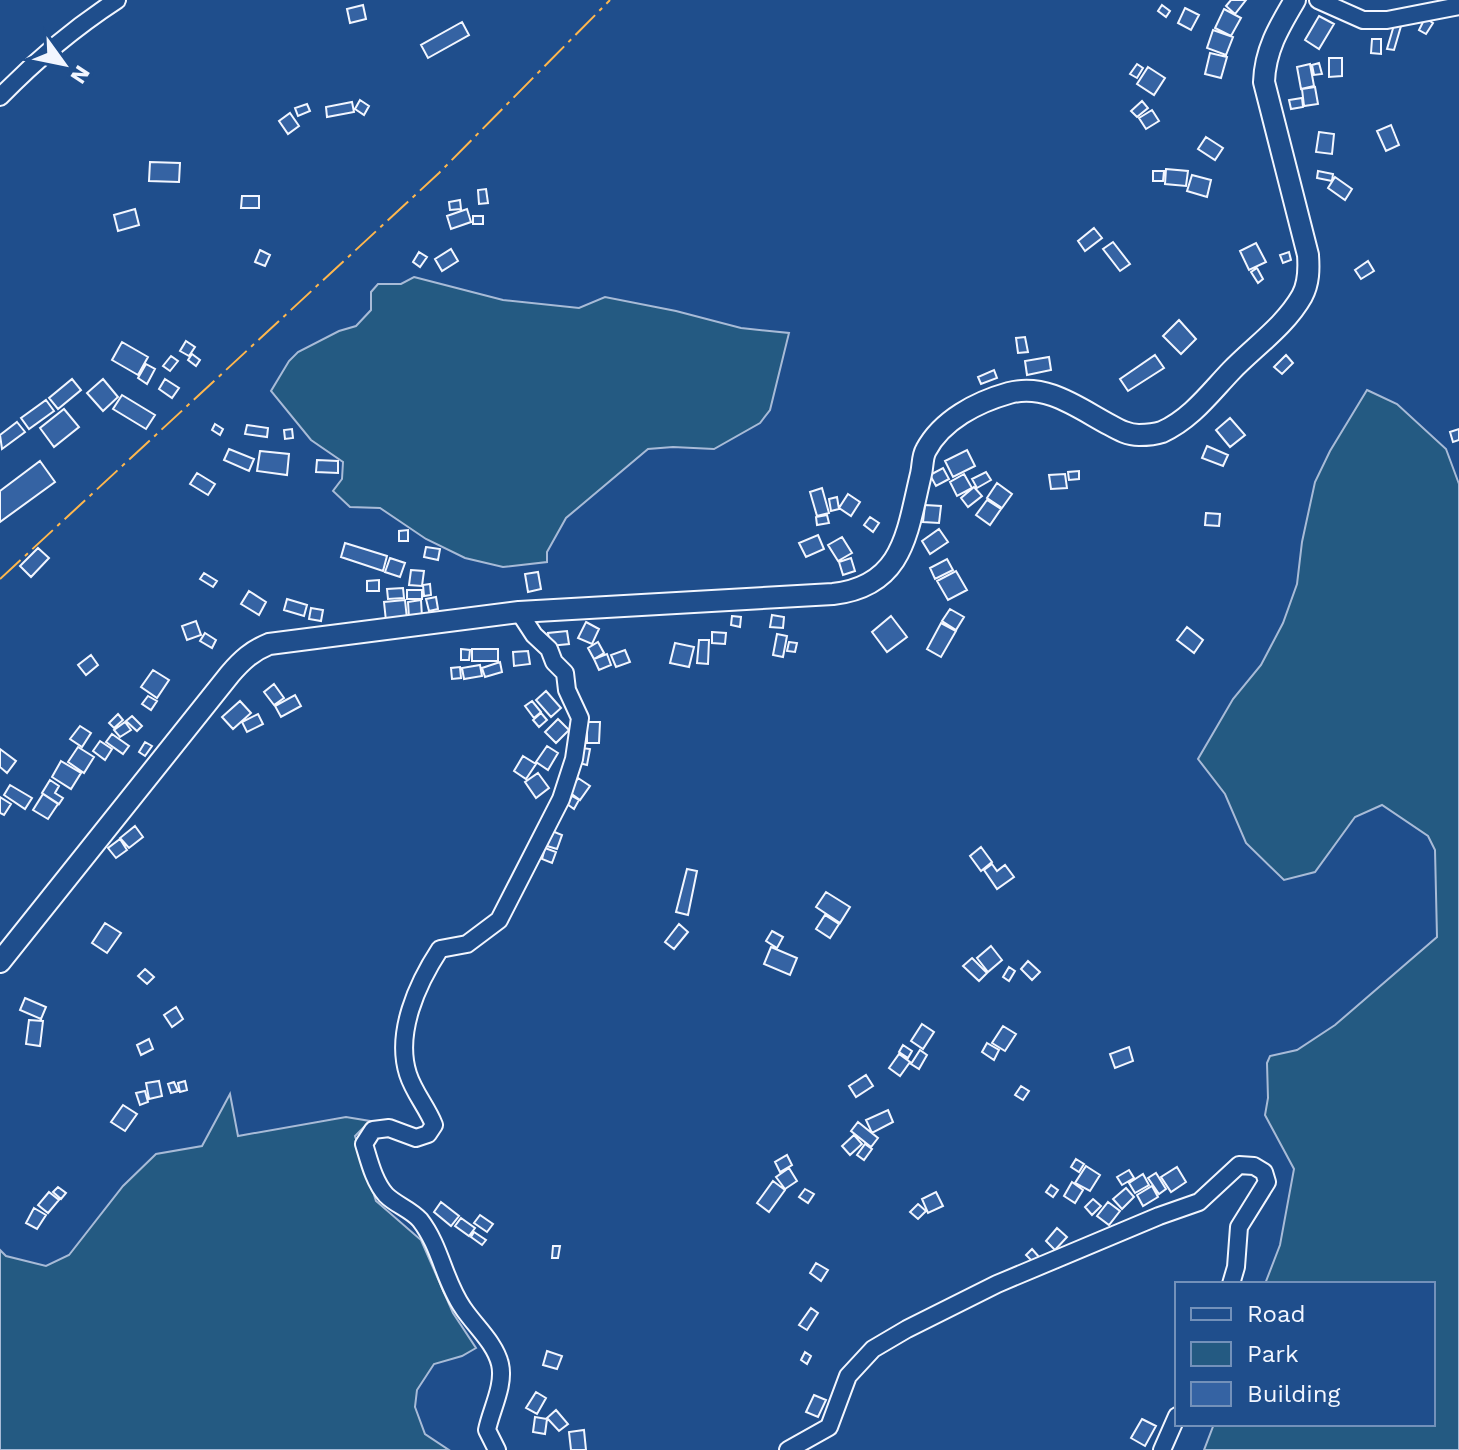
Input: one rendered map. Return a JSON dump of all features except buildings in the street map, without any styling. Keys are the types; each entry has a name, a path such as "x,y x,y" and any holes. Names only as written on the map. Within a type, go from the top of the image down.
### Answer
{"main road":[{"path":"0,962 244,657 269,644 519,612 858,590 873,583 891,566 903,544 924,453 941,429 961,413 1007,394 1027,390 1046,392 1067,400 1121,431 1140,435 1159,433 1203,402 1294,308 1303,294 1309,274 1308,255 1264,82 1265,59 1275,34 1295,0"}],"street":[{"path":"0,97 27,69 117,0"},
{"path":"1318,0 1363,20 1387,20 1459,6"},
{"path":"497,1450 487,1430 500,1386 500,1365 485,1336 462,1307 438,1248 407,1207 386,1194 372,1170 364,1144 373,1130 389,1128 416,1138 428,1134 434,1125 415,1090 404,1058 407,1026 421,978 440,949 467,944 499,920 566,786 580,718 567,690 565,673 519,612"},
{"path":"788,1450 829,1427 848,1376 873,1349 997,1284 1199,1202 1239,1165 1254,1166 1264,1172 1267,1182 1239,1227 1232,1282"},
{"path":"1162,1450 1175,1421"}],"green space":[{"path":"414,277 503,300 579,308 605,297 741,328 789,333 770,410 760,423 714,449 648,449 566,518 547,552 547,562 503,567 465,558 426,539 380,508 350,507 333,491 342,479 343,462 311,440 271,391 298,352 356,326 371,310 371,292 378,284 401,284"},
{"path":"1367,390 1397,404 1446,449 1459,484 1459,1450 1204,1450 1213,1426 1435,1426 1435,1282 1266,1282 1280,1245 1294,1169 1265,1115 1270,1056 1297,1050 1335,1025 1437,937 1435,850 1428,836 1382,805 1355,817 1315,872 1284,880 1246,843 1225,794 1198,759 1233,699 1261,665 1283,623 1297,584 1315,482"},
{"path":"230,1094 238,1136 346,1117 370,1121 355,1136 376,1201 421,1240 453,1313 476,1348 462,1356 434,1364 417,1390 415,1407 425,1434 449,1450 0,1450 0,1250 6,1256 46,1266 69,1255 123,1186 156,1154 202,1146"}],"power":[{"path":"0,579 439,173 610,0"}]}
